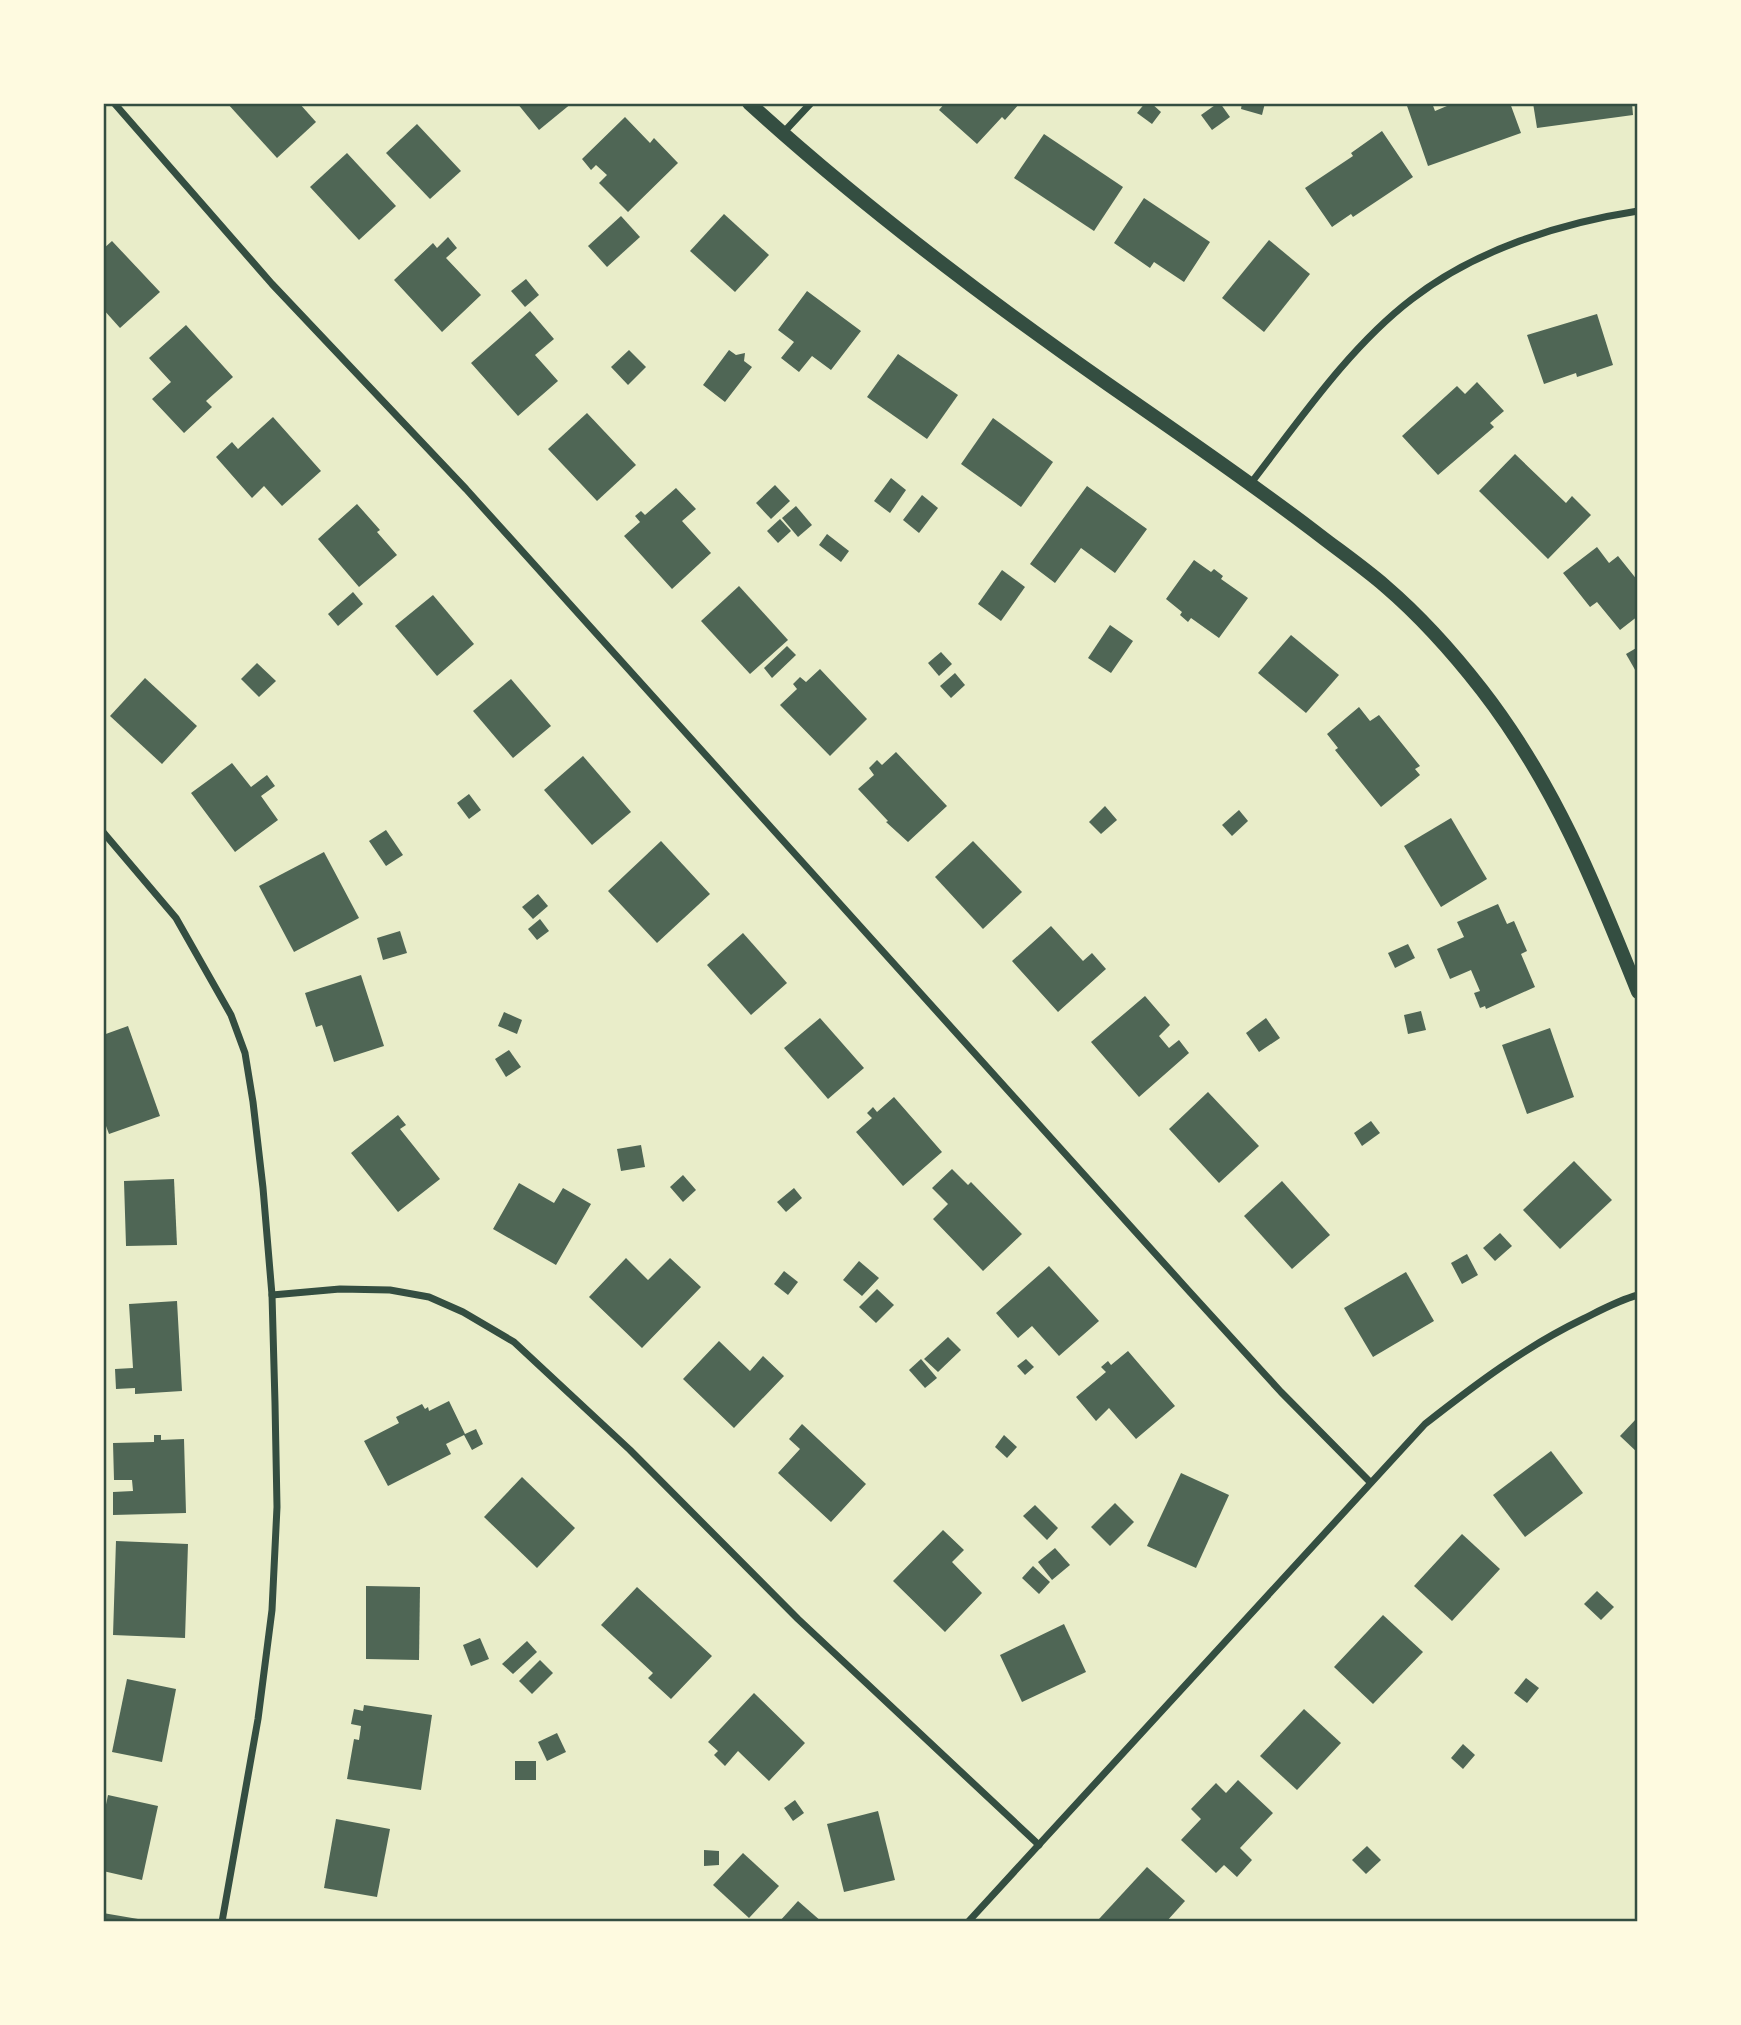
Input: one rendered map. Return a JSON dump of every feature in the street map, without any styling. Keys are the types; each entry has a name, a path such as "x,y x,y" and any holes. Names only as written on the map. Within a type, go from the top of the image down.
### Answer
{"main road":[{"path":"749,103 896,229 985,297 1251,483 1386,587 1480,688 1523,747 1562,814 1603,904 1638,992"}],"street":[{"path":"114,103 272,284 466,489 1188,1290 1281,1392 1370,1482"},
{"path":"782,134 811,103"},
{"path":"1251,483 1330,382 1372,335 1410,300 1446,275 1533,237 1580,223 1638,211"},
{"path":"103,832 176,918 231,1015 245,1053 253,1102 272,1295 277,1507 272,1609 258,1719 222,1922"},
{"path":"272,1295 340,1289 390,1290 429,1297 463,1312 514,1342 630,1450 798,1619 1039,1845"},
{"path":"968,1922 1425,1424 1479,1381 1547,1338 1605,1308 1638,1295"}],"building":[{"path":"227,103 299,103 316,122 277,158"},
{"path":"517,103 572,103 539,130"},
{"path":"945,103 1020,103 1005,120 1002,117 977,144 939,110"},
{"path":"1145,103 1151,103 1161,112 1152,124 1137,113"},
{"path":"1218,103 1230,117 1212,130 1201,115"},
{"path":"1242,103 1265,103 1262,115 1241,109"},
{"path":"1406,103 1432,103 1435,111 1454,103 1510,103 1521,133 1428,166"},
{"path":"1533,103 1632,103 1633,115 1537,128"},
{"path":"625,117 650,143 654,138 678,163 628,212 599,183 607,175 596,165 591,170 582,159"},
{"path":"417,124 461,171 430,199 386,153"},
{"path":"1382,131 1413,177 1353,217 1351,214 1332,227 1305,188 1353,156 1351,153"},
{"path":"1044,134 1123,187 1094,231 1014,178"},
{"path":"347,153 396,206 359,240 310,187"},
{"path":"1144,198 1210,242 1184,282 1154,262 1150,268 1114,243"},
{"path":"724,214 769,255 735,292 690,251"},
{"path":"621,216 640,237 607,267 588,246"},
{"path":"448,237 457,248 446,258 481,295 442,332 394,280 433,243 437,248"},
{"path":"1269,240 1310,274 1264,332 1222,298"},
{"path":"112,241 160,292 120,328 103,309 103,249"},
{"path":"526,279 539,295 525,307 511,291"},
{"path":"807,291 861,331 831,370 812,356 799,372 781,358 794,342 778,330"},
{"path":"530,311 554,339 535,355 558,381 518,416 471,363"},
{"path":"1597,314 1613,365 1577,377 1576,373 1544,384 1527,335"},
{"path":"186,325 233,377 206,401 212,407 184,433 152,399 171,382 149,358"},
{"path":"629,350 646,367 628,385 611,367"},
{"path":"729,350 736,355 745,353 744,361 752,367 725,402 703,385"},
{"path":"898,354 958,395 927,439 867,397"},
{"path":"1477,382 1504,411 1490,423 1494,427 1438,475 1402,436 1457,386 1465,394"},
{"path":"587,413 636,465 597,501 548,449"},
{"path":"273,417 321,471 282,506 264,486 252,498 216,457 232,442 238,449"},
{"path":"993,418 1053,462 1021,507 961,464"},
{"path":"1515,454 1566,503 1572,496 1591,515 1548,559 1479,491"},
{"path":"891,478 906,490 890,513 874,501"},
{"path":"775,485 790,501 771,519 756,503"},
{"path":"1087,486 1147,529 1115,573 1081,548 1055,583 1030,564"},
{"path":"676,488 696,509 682,521 711,553 672,589 624,536 640,522 635,516 641,511 645,515"},
{"path":"922,495 938,508 919,533 903,520"},
{"path":"357,504 397,555 359,587 318,539"},
{"path":"796,506 812,525 798,537 782,518"},
{"path":"780,519 791,531 778,543 767,531"},
{"path":"827,534 849,551 841,562 819,545"},
{"path":"1597,547 1609,563 1618,556 1638,581 1638,616 1620,630 1597,602 1590,607 1563,573"},
{"path":"1194,560 1211,572 1214,569 1223,576 1221,579 1248,598 1219,638 1191,618 1188,622 1180,615 1182,612 1166,599"},
{"path":"1002,570 1025,587 1001,621 978,604"},
{"path":"739,586 788,640 750,674 701,621"},
{"path":"353,592 363,604 338,626 328,614"},
{"path":"433,595 474,644 437,676 395,626"},
{"path":"1110,625 1133,641 1111,673 1088,658"},
{"path":"1291,635 1339,675 1306,713 1258,673"},
{"path":"787,646 796,655 772,678 764,668"},
{"path":"1638,647 1638,675 1626,654"},
{"path":"941,652 952,664 939,676 928,663"},
{"path":"257,663 276,681 259,697 241,679"},
{"path":"820,669 867,719 830,756 780,705 797,689 793,684 800,677 806,682"},
{"path":"955,673 965,685 951,698 940,686"},
{"path":"145,678 197,726 162,764 110,716"},
{"path":"511,679 551,726 513,758 473,711"},
{"path":"1359,707 1370,721 1379,715 1420,766 1415,769 1420,775 1381,807 1335,750 1338,748 1327,734"},
{"path":"896,752 947,806 908,842 886,822 888,821 858,789 874,775 869,768 877,760 882,765"},
{"path":"583,756 631,812 592,845 544,790"},
{"path":"232,763 251,787 267,775 275,786 261,796 278,820 235,852 191,793"},
{"path":"469,794 481,810 469,819 457,803"},
{"path":"1105,806 1117,820 1101,834 1089,822"},
{"path":"1239,810 1248,821 1232,836 1222,825"},
{"path":"1451,818 1487,879 1441,907 1404,846"},
{"path":"386,830 403,855 386,866 369,841"},
{"path":"661,841 710,894 657,943 608,891"},
{"path":"973,841 1022,892 983,929 935,877"},
{"path":"324,852 359,918 294,952 259,886"},
{"path":"538,894 548,906 533,919 522,907"},
{"path":"1498,904 1507,924 1514,921 1527,951 1521,954 1535,987 1486,1009 1485,1006 1480,1008 1474,993 1480,991 1471,970 1450,979 1437,949 1464,937 1457,922"},
{"path":"540,919 549,931 537,940 528,929"},
{"path":"1051,926 1083,961 1092,953 1106,969 1058,1012 1012,961"},
{"path":"400,931 407,953 383,960 377,938"},
{"path":"743,933 787,983 751,1015 707,965"},
{"path":"1408,944 1415,958 1395,968 1388,953"},
{"path":"361,975 384,1046 334,1062 322,1025 316,1027 305,993"},
{"path":"1145,996 1170,1025 1159,1036 1169,1048 1179,1040 1189,1053 1139,1097 1091,1042"},
{"path":"1421,1011 1426,1030 1408,1034 1404,1015"},
{"path":"504,1012 522,1020 517,1034 498,1026"},
{"path":"820,1018 864,1068 828,1099 784,1048"},
{"path":"1266,1018 1280,1038 1259,1052 1246,1033"},
{"path":"128,1026 160,1116 109,1134 103,1118 103,1035"},
{"path":"1550,1028 1574,1097 1527,1114 1502,1045"},
{"path":"509,1050 521,1067 506,1077 495,1059"},
{"path":"1208,1092 1259,1146 1219,1183 1169,1129"},
{"path":"894,1097 942,1152 903,1186 856,1132 872,1118 867,1113 873,1107 877,1112"},
{"path":"398,1115 406,1125 400,1129 440,1179 398,1212 351,1153"},
{"path":"1371,1121 1380,1133 1362,1146 1354,1133"},
{"path":"641,1145 645,1167 621,1171 617,1149"},
{"path":"1574,1161 1612,1200 1560,1249 1523,1210"},
{"path":"952,1169 968,1185 971,1182 1022,1234 983,1271 933,1219 948,1204 932,1188"},
{"path":"683,1175 696,1190 683,1202 670,1187"},
{"path":"174,1179 177,1245 126,1246 124,1181"},
{"path":"1282,1181 1330,1235 1292,1269 1244,1216"},
{"path":"519,1183 554,1203 563,1188 591,1204 556,1265 493,1229"},
{"path":"794,1188 802,1198 786,1212 777,1202"},
{"path":"1500,1233 1512,1246 1495,1261 1483,1248"},
{"path":"1467,1254 1478,1275 1462,1284 1451,1263"},
{"path":"626,1258 648,1280 670,1258 701,1287 642,1348 589,1297"},
{"path":"859,1261 879,1278 862,1296 843,1280"},
{"path":"1049,1266 1099,1321 1059,1356 1032,1326 1018,1338 996,1313"},
{"path":"784,1271 798,1282 788,1295 774,1284"},
{"path":"1406,1272 1434,1321 1373,1357 1344,1308"},
{"path":"877,1289 894,1305 876,1323 859,1307"},
{"path":"177,1301 182,1391 135,1394 135,1388 116,1389 115,1369 133,1368 129,1304"},
{"path":"948,1337 961,1350 938,1372 924,1359"},
{"path":"719,1341 750,1371 763,1356 784,1376 734,1428 683,1379"},
{"path":"1128,1351 1175,1406 1136,1439 1109,1408 1096,1421 1076,1397 1106,1372 1101,1367 1108,1361 1111,1365"},
{"path":"921,1359 937,1378 925,1388 909,1370"},
{"path":"1026,1359 1034,1367 1025,1375 1017,1366"},
{"path":"449,1401 465,1434 476,1429 483,1444 472,1450 464,1435 446,1444 451,1454 388,1486 364,1441 399,1423 396,1417 422,1404 425,1409 428,1407 429,1411"},
{"path":"1638,1417 1638,1453 1620,1436"},
{"path":"802,1424 866,1484 831,1522 778,1473 800,1449 789,1439"},
{"path":"154,1435 161,1435 161,1440 184,1439 186,1513 113,1515 113,1492 133,1491 132,1480 114,1480 113,1443 154,1442"},
{"path":"1004,1435 1017,1447 1007,1458 995,1447"},
{"path":"1551,1451 1583,1493 1525,1537 1493,1495"},
{"path":"1181,1473 1229,1495 1196,1568 1147,1546"},
{"path":"522,1477 575,1528 537,1568 484,1517"},
{"path":"1115,1503 1134,1522 1110,1546 1091,1527"},
{"path":"1035,1505 1058,1528 1047,1540 1023,1516"},
{"path":"943,1530 964,1550 952,1562 982,1593 945,1632 893,1581"},
{"path":"1462,1534 1500,1569 1452,1621 1414,1586"},
{"path":"116,1541 188,1544 185,1638 113,1635"},
{"path":"1055,1548 1070,1565 1052,1580 1038,1562"},
{"path":"1033,1566 1050,1582 1039,1594 1022,1578"},
{"path":"366,1586 420,1587 419,1660 366,1659"},
{"path":"637,1587 712,1656 671,1699 648,1678 653,1673 601,1625"},
{"path":"1597,1591 1614,1607 1601,1620 1584,1604"},
{"path":"1383,1615 1423,1652 1373,1704 1334,1667"},
{"path":"1064,1624 1086,1672 1022,1702 1000,1655"},
{"path":"480,1638 489,1659 471,1666 463,1645"},
{"path":"527,1641 537,1652 513,1674 502,1664"},
{"path":"540,1660 553,1673 532,1694 519,1681"},
{"path":"1526,1678 1539,1688 1527,1703 1514,1693"},
{"path":"127,1679 176,1689 162,1762 112,1752"},
{"path":"754,1693 805,1743 769,1781 738,1751 725,1766 714,1755 718,1751 708,1742"},
{"path":"364,1705 432,1715 421,1790 347,1779 354,1739 359,1740 361,1726 351,1724 354,1709 363,1711"},
{"path":"1304,1709 1341,1743 1297,1790 1260,1756"},
{"path":"557,1733 566,1752 547,1761 538,1742"},
{"path":"1463,1744 1475,1755 1463,1769 1451,1758"},
{"path":"515,1761 536,1761 536,1780 515,1780"},
{"path":"1238,1780 1273,1813 1240,1848 1252,1860 1237,1877 1224,1865 1216,1873 1181,1840 1201,1819 1191,1809 1216,1783 1226,1793"},
{"path":"108,1795 158,1806 142,1880 103,1871 103,1819"},
{"path":"795,1800 804,1813 793,1821 784,1808"},
{"path":"878,1811 895,1880 844,1892 827,1824"},
{"path":"336,1819 390,1829 377,1897 324,1888"},
{"path":"1367,1846 1381,1860 1366,1874 1352,1860"},
{"path":"704,1850 719,1851 719,1865 704,1866"},
{"path":"743,1853 779,1886 749,1918 713,1885"},
{"path":"1147,1867 1185,1901 1166,1922 1102,1922 1099,1919"},
{"path":"798,1901 822,1922 779,1922"},
{"path":"103,1913 138,1919 138,1922 103,1922"}]}
